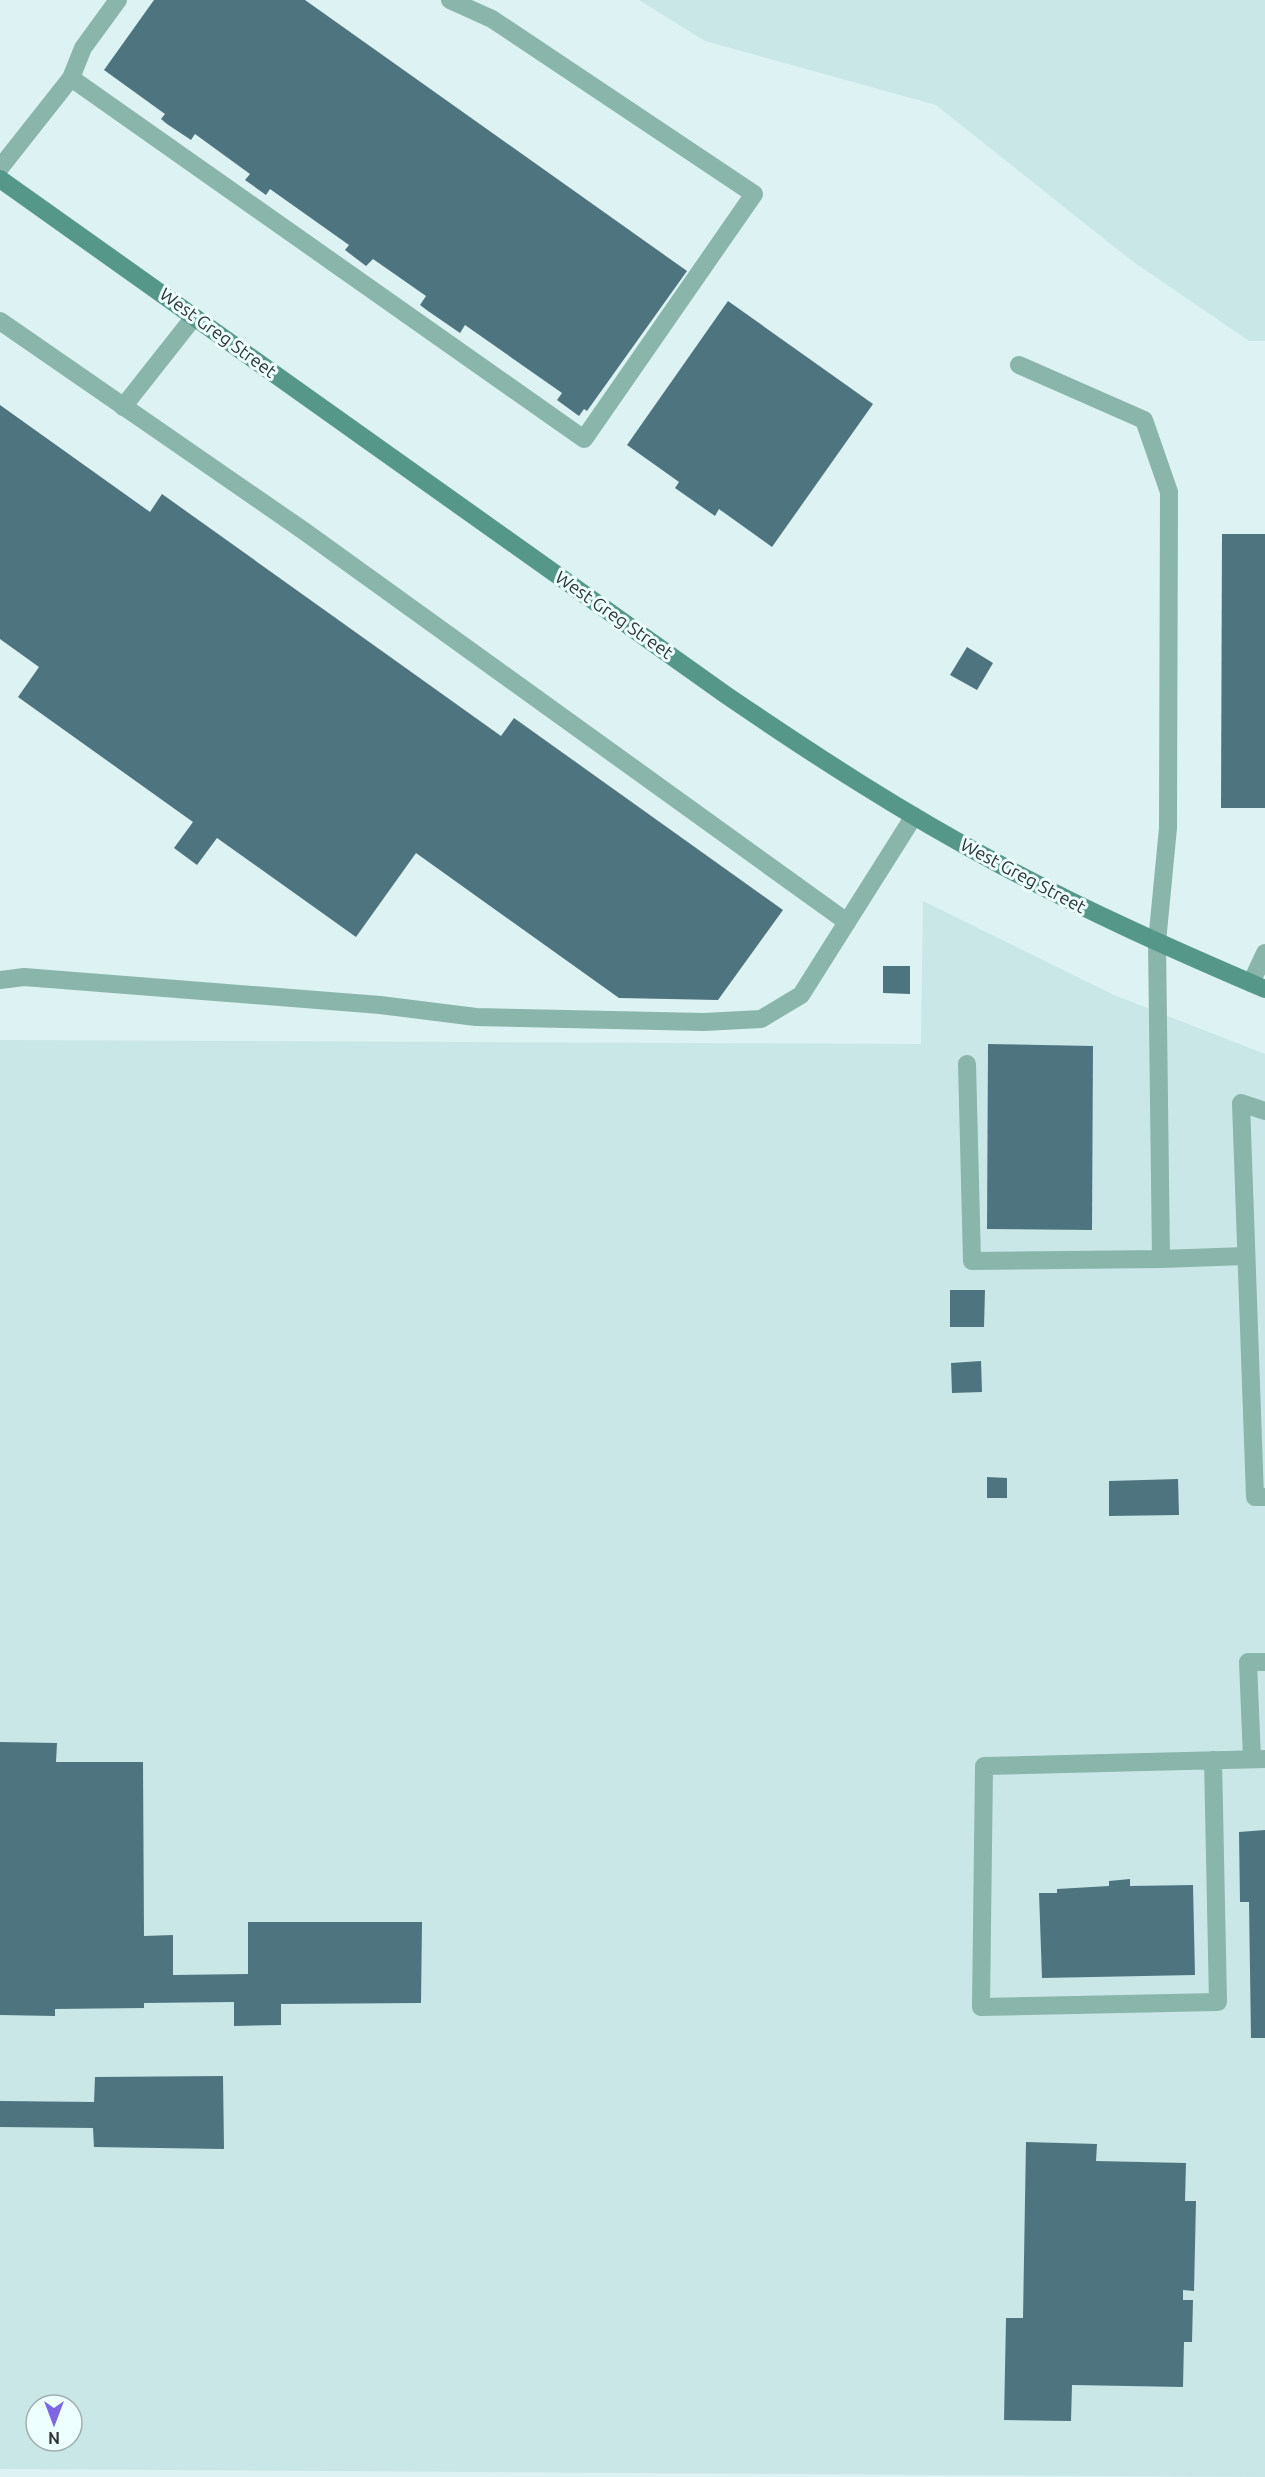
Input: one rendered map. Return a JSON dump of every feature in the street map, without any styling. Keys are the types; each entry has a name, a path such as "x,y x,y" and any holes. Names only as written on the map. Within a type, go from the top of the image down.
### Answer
{"main road":[{"name":"West Greg Street","path":"0,179 735,701 833,766 914,816 1068,900 1258,986"}],"lane":[{"path":"0,168 71,78 83,48 118,0"},
{"path":"71,78 584,439 754,194 492,19 450,0"},
{"path":"123,407 194,316"},
{"path":"0,321 314,538 847,922"},
{"path":"1019,365 1144,420 1169,492 1168,828 1157,942 1161,1259"},
{"path":"0,980 24,977 380,1005 476,1017 704,1022 761,1019 801,995 914,816"},
{"path":"1258,986 1265,953"},
{"path":"967,1064 972,1261 1245,1256"},
{"path":"1265,1111 1241,1103 1255,1497 1265,1497"},
{"path":"1213,1760 1218,2002 981,2007 984,1766 1213,1760 1258,1759 1248,1662 1265,1662"}],"shaded area":[{"path":"639,0 1265,0 1265,341 1249,341 1132,261 936,105 705,41"},
{"path":"923,901 1114,995 1265,1054 1265,2477 0,2469 0,1040 921,1044"}],"building":[{"path":"154,0 305,0 687,271 587,411 584,409 579,416 557,400 562,393 465,325 460,333 428,311 420,305 426,296 373,259 366,266 345,250 349,245 270,189 266,195 245,180 250,174 195,134 191,140 167,124 161,119 165,114 104,70"},
{"path":"728,301 873,404 772,547 719,509 715,516 675,488 679,482 627,445"},
{"path":"0,405 150,512 162,494 501,736 514,718 783,910 718,1000 619,998 416,853 356,937 217,838 197,865 174,848 193,822 18,697 39,667 0,639"},
{"path":"1222,534 1265,534 1265,808 1221,808"},
{"path":"967,647 993,663 977,690 950,675"},
{"path":"883,966 910,966 910,994 883,993"},
{"path":"988,1044 1093,1046 1092,1230 987,1229"},
{"path":"950,1290 985,1290 984,1327 950,1327"},
{"path":"981,1361 982,1392 952,1393 951,1363"},
{"path":"987,1477 1007,1478 1007,1498 987,1498"},
{"path":"1178,1479 1179,1515 1109,1516 1109,1481"},
{"path":"0,1742 57,1743 56,1762 143,1762 144,1936 173,1935 173,1975 248,1974 248,1922 422,1922 421,2003 281,2004 281,2025 234,2026 234,2002 144,2003 144,2008 55,2009 55,2016 0,2015"},
{"path":"1265,1830 1265,2038 1251,2038 1249,1902 1240,1902 1239,1832"},
{"path":"1130,1879 1130,1886 1193,1885 1195,1975 1042,1978 1039,1893 1057,1893 1057,1889 1109,1886 1109,1881"},
{"path":"223,2076 224,2149 94,2147 93,2128 0,2127 0,2101 94,2102 95,2077"},
{"path":"1026,2142 1097,2144 1096,2161 1186,2163 1185,2201 1196,2201 1194,2291 1183,2290 1183,2300 1193,2300 1192,2342 1184,2342 1183,2387 1072,2385 1071,2421 1004,2420 1006,2318 1023,2318"}]}
